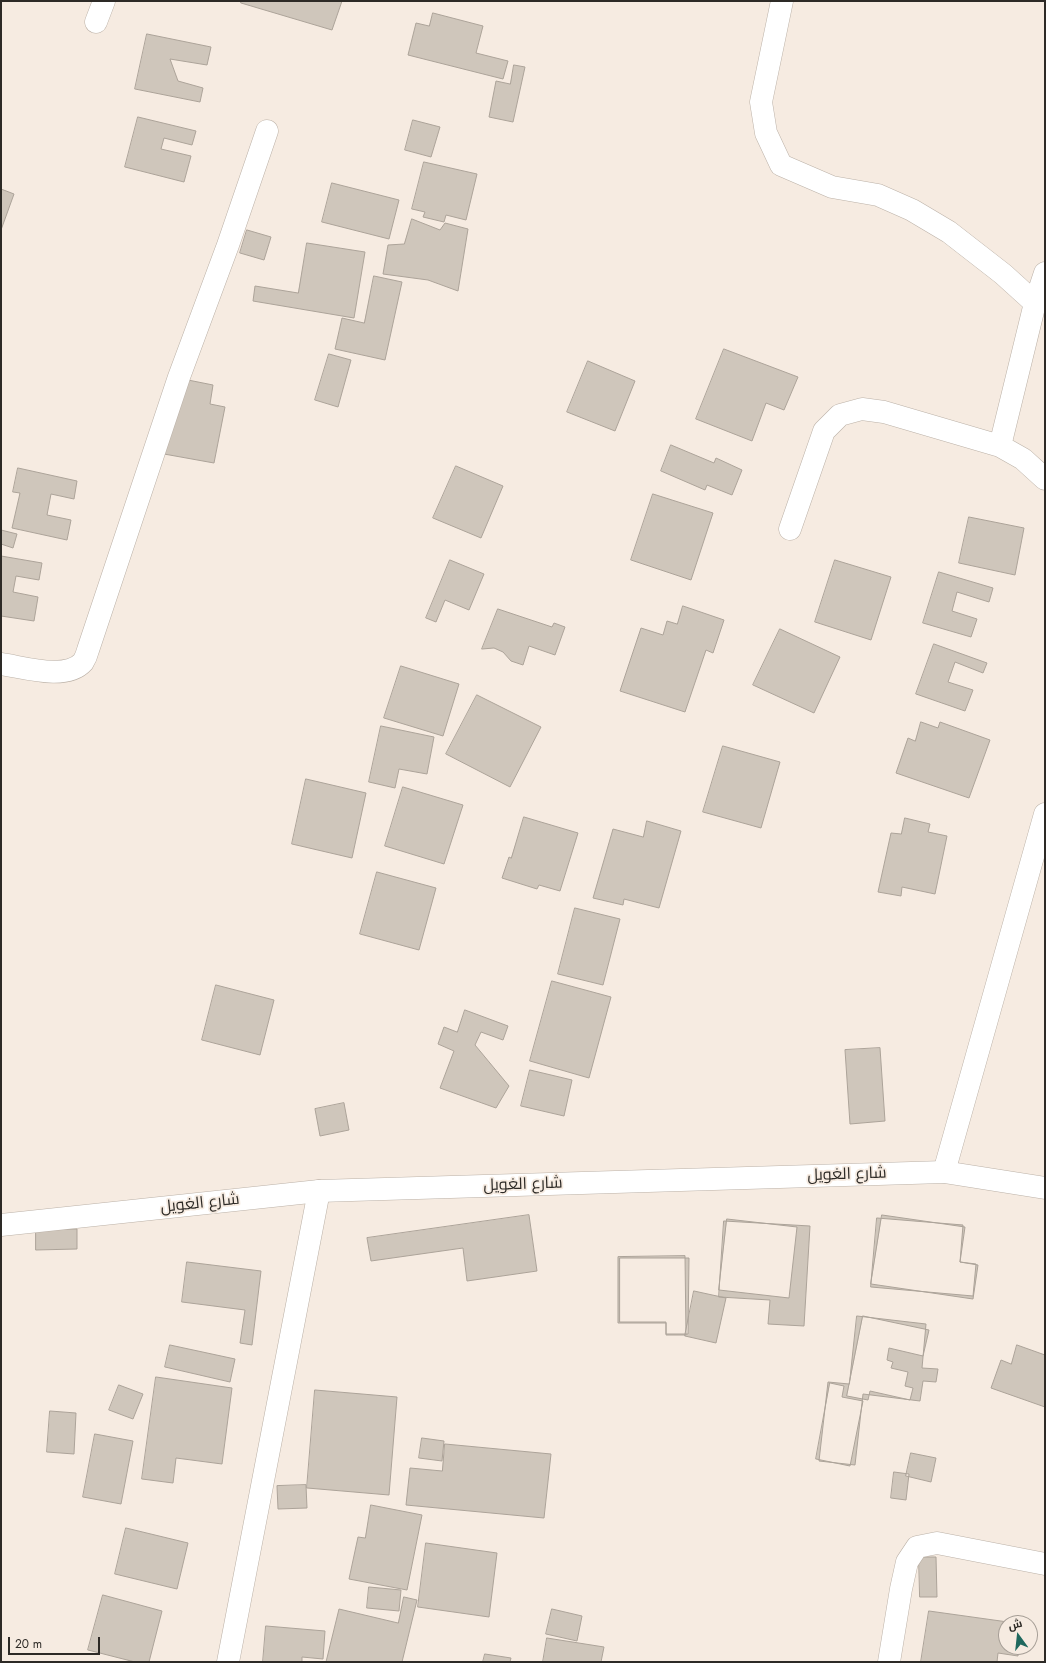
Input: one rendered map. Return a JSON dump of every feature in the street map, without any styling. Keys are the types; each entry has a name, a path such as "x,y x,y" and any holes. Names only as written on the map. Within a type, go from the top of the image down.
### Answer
{"street":[{"path":"96,22 104,1"},
{"path":"782,1 761,102 766,133 781,164 832,187 878,195 912,210 949,232 1003,274 1035,303"},
{"path":"1,664 54,672 69,671 83,662 179,378 228,245 267,131"},
{"path":"1000,446 1035,303 1045,273"},
{"path":"790,529 824,431 840,415 862,408 884,412 1000,446 1023,458 1045,479"},
{"path":"944,1172 1045,814"},
{"name":"شارع الغويل","path":"1,1225 319,1191 944,1172 1045,1188"},
{"path":"228,1662 319,1191"},
{"path":"889,1662 907,1562 917,1547 937,1543 1045,1564"}],"building":[{"path":"241,1 342,1 332,30 241,3"},
{"path":"433,13 483,26 476,53 508,61 503,79 408,55 416,23 429,26"},
{"path":"147,34 211,47 207,65 170,59 178,81 203,88 200,102 135,89"},
{"path":"514,65 525,67 513,122 489,117 496,81 510,84"},
{"path":"138,117 196,131 192,145 164,138 161,149 191,156 184,182 125,167"},
{"path":"413,120 440,127 431,157 405,150"},
{"path":"424,162 477,174 466,220 446,215 444,222 423,217 425,212 412,209"},
{"path":"332,183 399,200 389,239 322,222"},
{"path":"1,189 14,194 1,230"},
{"path":"412,219 440,230 445,223 468,229 458,291 428,280 383,274 388,245 404,244"},
{"path":"247,230 271,237 264,260 240,253"},
{"path":"307,243 365,252 354,318 253,301 255,286 298,293"},
{"path":"374,276 402,282 385,360 335,349 342,318 364,323"},
{"path":"724,349 798,377 784,410 766,403 752,441 696,419"},
{"path":"329,354 351,360 338,407 315,400"},
{"path":"588,361 635,381 615,431 567,412"},
{"path":"178,378 213,385 210,404 225,407 214,463 164,454"},
{"path":"671,445 714,463 716,458 742,470 732,495 707,485 705,490 661,471"},
{"path":"456,466 503,486 481,538 433,518"},
{"path":"18,468 77,481 74,499 51,494 47,515 71,520 67,540 12,528 20,493 13,492"},
{"path":"653,494 713,513 691,580 631,560"},
{"path":"969,517 1024,528 1015,575 959,563"},
{"path":"1,530 17,534 13,548 1,544"},
{"path":"1,556 42,563 39,580 16,576 13,592 38,597 34,621 1,616"},
{"path":"450,560 484,574 469,610 445,600 436,622 426,618"},
{"path":"835,560 891,577 871,640 815,622"},
{"path":"939,572 993,588 989,602 957,592 952,611 977,619 971,637 923,623"},
{"path":"683,606 724,620 713,653 706,650 685,712 620,691 641,628 663,635 667,621 677,624"},
{"path":"498,609 552,627 554,623 565,627 555,655 529,646 523,665 511,661 503,652 494,648 482,649"},
{"path":"780,629 840,657 814,713 753,685"},
{"path":"934,644 987,663 983,673 955,662 948,682 973,690 965,711 916,694"},
{"path":"401,666 459,684 443,736 384,718"},
{"path":"477,695 541,727 510,787 446,754"},
{"path":"921,722 938,728 940,722 990,740 969,798 896,773 908,738 915,741"},
{"path":"381,726 434,737 427,774 399,769 395,788 369,782"},
{"path":"723,746 780,762 761,828 703,812"},
{"path":"306,779 366,793 352,858 292,844"},
{"path":"403,787 463,805 444,864 385,846"},
{"path":"524,817 578,833 560,891 539,885 537,889 502,878 509,857 511,858"},
{"path":"905,818 930,824 928,832 947,836 935,894 902,887 901,896 878,892 891,833 901,834"},
{"path":"647,821 681,831 659,908 624,899 623,905 593,898 613,829 643,837"},
{"path":"377,872 436,888 419,950 360,934"},
{"path":"575,908 620,919 603,985 558,974"},
{"path":"552,981 611,997 589,1078 530,1061"},
{"path":"216,985 274,1000 260,1055 202,1040"},
{"path":"465,1010 508,1026 503,1040 481,1032 475,1045 509,1086 496,1108 440,1088 454,1051 438,1044 444,1027 457,1032"},
{"path":"880,1048 885,1121 850,1124 845,1050"},
{"path":"530,1070 572,1080 564,1116 521,1106"},
{"path":"344,1103 349,1130 320,1136 315,1109"},
{"path":"529,1215 537,1271 467,1281 463,1248 371,1261 367,1238"},
{"path":"882,1215 965,1227 960,1262 978,1265 973,1299 871,1284"},
{"path":"877,1218 963,1225 960,1262 976,1264 973,1296 871,1287"},
{"path":"727,1219 797,1227 789,1298 719,1290"},
{"path":"724,1221 810,1226 804,1326 768,1324 770,1300 719,1297"},
{"path":"36,1229 77,1229 77,1249 36,1250"},
{"path":"685,1256 686,1335 666,1335 666,1323 618,1323 618,1257"},
{"path":"620,1258 689,1258 688,1334 666,1334 666,1322 620,1322"},
{"path":"187,1262 261,1271 252,1345 240,1343 245,1310 182,1302"},
{"path":"694,1291 726,1298 716,1343 685,1336"},
{"path":"857,1316 926,1324 922,1368 938,1369 936,1382 923,1381 920,1401 863,1394 855,1465 819,1461 828,1382 849,1384"},
{"path":"863,1316 929,1330 923,1356 889,1348 887,1360 893,1362 891,1368 908,1372 905,1386 913,1388 910,1400 870,1391 868,1400 847,1396"},
{"path":"170,1345 235,1359 230,1382 165,1367"},
{"path":"1017,1345 1045,1355 1045,1407 991,1388 1001,1360 1011,1364"},
{"path":"156,1377 232,1388 222,1464 176,1458 173,1483 142,1479"},
{"path":"830,1383 844,1386 842,1397 863,1401 850,1466 816,1459"},
{"path":"119,1385 143,1394 133,1419 109,1410"},
{"path":"315,1390 397,1397 389,1495 307,1488"},
{"path":"50,1411 76,1413 74,1454 47,1452"},
{"path":"95,1434 133,1441 121,1504 83,1497"},
{"path":"422,1438 444,1441 442,1461 419,1458"},
{"path":"445,1444 551,1454 544,1518 406,1505 410,1468 442,1471"},
{"path":"911,1453 936,1458 931,1482 906,1476"},
{"path":"894,1472 909,1474 906,1500 891,1498"},
{"path":"306,1485 307,1508 278,1509 277,1486"},
{"path":"371,1505 422,1515 407,1590 349,1579 358,1537 365,1538"},
{"path":"126,1528 188,1543 177,1589 115,1574"},
{"path":"426,1543 497,1553 489,1617 418,1607"},
{"path":"919,1557 936,1557 937,1597 920,1597"},
{"path":"369,1587 401,1590 399,1611 367,1608"},
{"path":"103,1595 162,1611 149,1662 135,1662 88,1650"},
{"path":"404,1597 417,1600 402,1662 326,1662 339,1609 398,1623"},
{"path":"552,1609 582,1616 577,1641 546,1634"},
{"path":"929,1611 998,1621 997,1662 921,1662"},
{"path":"266,1626 325,1631 323,1659 302,1657 302,1662 263,1662"},
{"path":"547,1638 604,1647 601,1662 543,1662"},
{"path":"485,1654 511,1658 510,1662 483,1662"}]}
